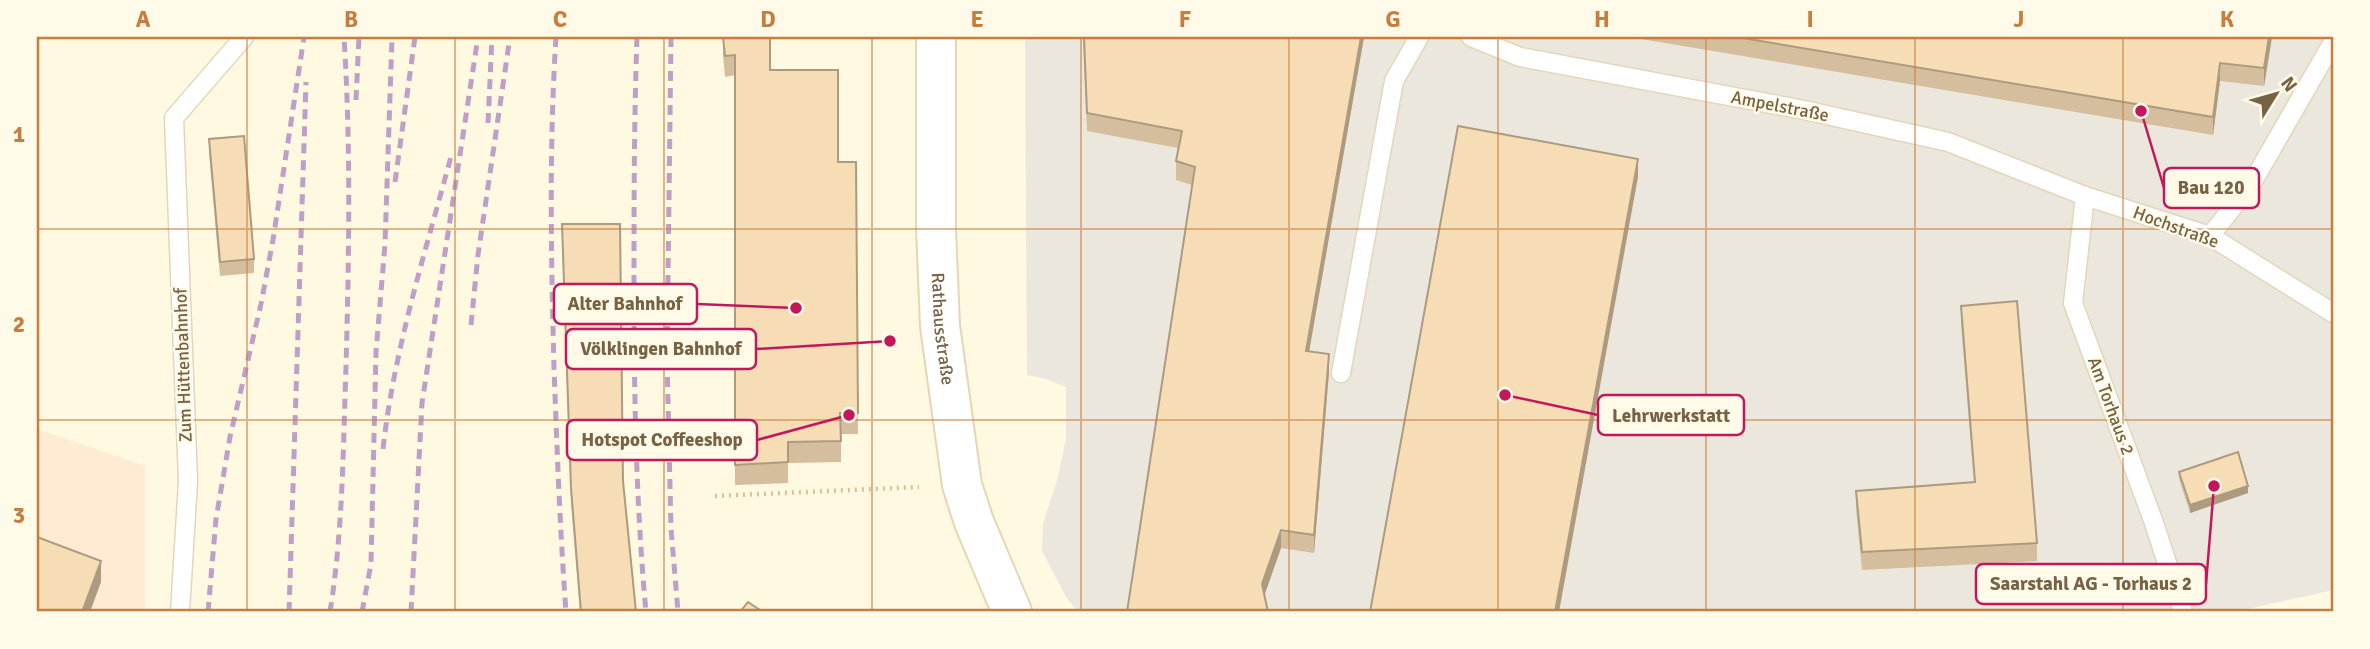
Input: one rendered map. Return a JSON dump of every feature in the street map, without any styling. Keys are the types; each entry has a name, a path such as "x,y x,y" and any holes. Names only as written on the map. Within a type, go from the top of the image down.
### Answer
{"main road":[{"name":"Rathausstraße","path":"936,37 936,228 940,326 962,485 974,522 1012,612"}],"lane":[{"name":"Zum Hüttenbahnhof","path":"180,612 188,481 174,118 244,37"},
{"path":"1341,373 1394,81 1419,37"},
{"name":"Ampelstraße","path":"1471,37 1520,57 1791,108 1948,142 2085,196"},
{"path":"2210,236 2252,183 2333,42"},
{"name":"Hochstraße","path":"2085,196 2210,236 2333,313"},
{"name":"Am Torhaus 2","path":"2085,196 2073,303 2154,523 2183,612"}],"path":[{"path":"715,496 884,489"}],"shaded area":[{"path":"1025,37 2333,37 2333,590 2234,612 1078,612 1066,597 1042,551 1043,524 1058,477 1066,439 1066,387 1027,375"},
{"path":"37,429 145,466 145,612 37,612"}],"building":[{"path":"723,37 770,37 770,70 838,70 838,162 856,162 858,413 840,413 841,441 788,442 788,462 735,465 735,55 725,56"},
{"path":"1084,37 1361,37 1306,351 1329,354 1314,535 1281,530 1262,584 1268,612 1127,612 1195,167 1176,161 1182,131 1087,113"},
{"path":"1737,37 2269,37 2264,68 2220,63 2213,117"},
{"path":"1458,126 1638,159 1555,612 1370,612"},
{"path":"244,136 254,259 220,262 209,139"},
{"path":"562,224 620,224 623,481 636,612 581,612 571,488"},
{"path":"2017,301 2037,543 1862,552 1856,491 1975,482 1961,306"},
{"path":"2238,452 2248,486 2190,505 2179,472"},
{"path":"37,537 101,561 82,612 37,612"},
{"path":"748,602 763,612 740,612"}],"railway":[{"path":"208,612 216,519 230,437 273,240 304,37"},
{"path":"330,612 340,521 347,326 349,161 344,37"},
{"path":"356,100 359,37"},
{"path":"362,612 371,564 376,352 385,244 392,37"},
{"path":"395,182 415,37"},
{"path":"411,612 422,403 478,37"},
{"path":"488,123 492,37"},
{"path":"471,325 478,255 510,37"},
{"path":"556,37 552,284 566,612"},
{"path":"637,37 634,369 646,612"},
{"path":"671,37 667,359 671,528 678,612"},
{"path":"289,612 306,82"},
{"path":"383,449 403,337 452,153"}],"place":[{"name":"Bau 120","path":"2141,111"},
{"name":"Alter Bahnhof","path":"796,308"},
{"name":"Völklingen Bahnhof","path":"890,341"},
{"name":"Lehrwerkstatt","path":"1505,395"},
{"name":"Hotspot Coffeeshop","path":"849,415"},
{"name":"Saarstahl AG - Torhaus 2","path":"2214,486"}]}
